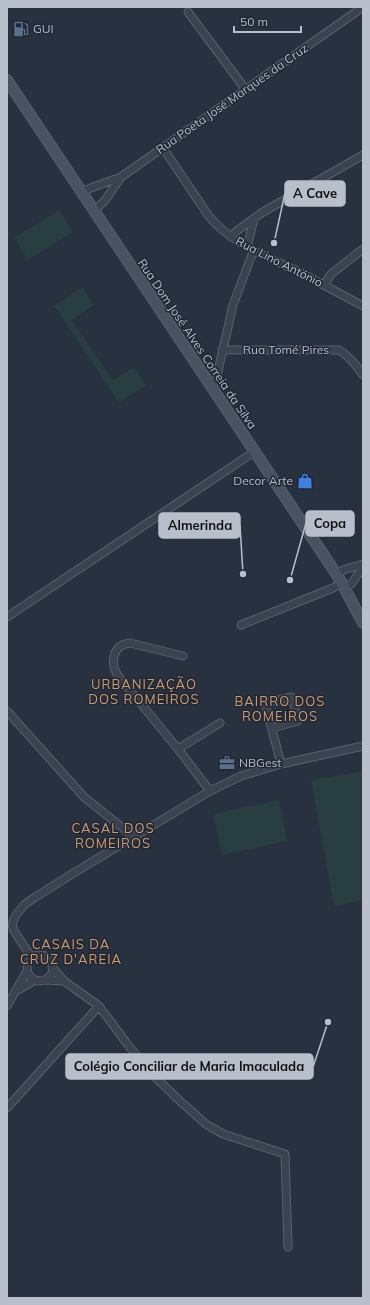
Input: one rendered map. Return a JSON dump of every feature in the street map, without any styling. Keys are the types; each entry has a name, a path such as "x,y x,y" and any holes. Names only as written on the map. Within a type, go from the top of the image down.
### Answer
{"main road":[{"name":"Rua Dom José Alves Correia da Silva","path":"7,80 341,582 363,623"}],"street":[{"name":"Rua Poeta José Marques da Cruz","path":"81,192 88,188 122,177 363,7"},
{"path":"188,12 246,90"},
{"name":"Rua Lino António","path":"163,148 208,215 216,225 231,237 254,251 363,306"},
{"path":"231,237 254,219 363,155"},
{"name":"Rua Poeta José Marques da Cruz","path":"94,212 106,199 122,177"},
{"path":"247,247 254,219"},
{"path":"324,285 332,274 363,249"},
{"path":"212,388 216,380 233,305 254,251"},
{"name":"Rua Tomé Pires","path":"222,350 339,350 355,363 363,375"},
{"path":"7,617 254,452"},
{"path":"341,582 343,570 363,564"},
{"path":"241,625 333,588 341,582 352,582 363,567"},
{"path":"184,656 130,643 123,644 116,650 114,666 115,672 210,791"},
{"path":"272,728 298,721 292,696 266,703 272,728 281,764"},
{"path":"7,711 84,797 134,837"},
{"path":"178,749 220,723"},
{"path":"32,958 12,928 14,919 19,910 34,898 210,791 241,776 281,764 363,746"},
{"path":"7,1006 27,971 28,964 32,958 39,955 47,957 50,960 52,967 64,981 100,1006 152,1074 207,1124 223,1134 285,1154 288,1247"},
{"path":"44,980 50,975 52,967"},
{"path":"27,971 35,980"},
{"path":"17,990 35,980 64,981"},
{"path":"7,1108 100,1006"}],"green space":[{"path":"59,210 73,232 28,260 14,238"},
{"path":"82,287 94,305 72,320 113,380 134,367 146,385 119,403 54,306"},
{"path":"363,771 363,900 334,906 311,780"},
{"path":"279,800 287,841 222,855 213,814"}],"place":[{"name":"GUI","path":"21,29"},
{"name":"A Cave","path":"274,243"},
{"name":"Decor Arte","path":"305,481"},
{"name":"Almerinda","path":"243,574"},
{"name":"Copa","path":"290,580"},
{"name":"NBGest","path":"227,763"},
{"name":"Colégio Conciliar de Maria Imaculada","path":"328,1022"}],"district":[{"name":"URBANIZAÇÃO DOS ROMEIROS","path":"144,692"},
{"name":"BAIRRO DOS ROMEIROS","path":"280,708"},
{"name":"CASAL DOS ROMEIROS","path":"113,836"},
{"name":"CASAIS DA CRUZ D'AREIA","path":"71,952"}]}
